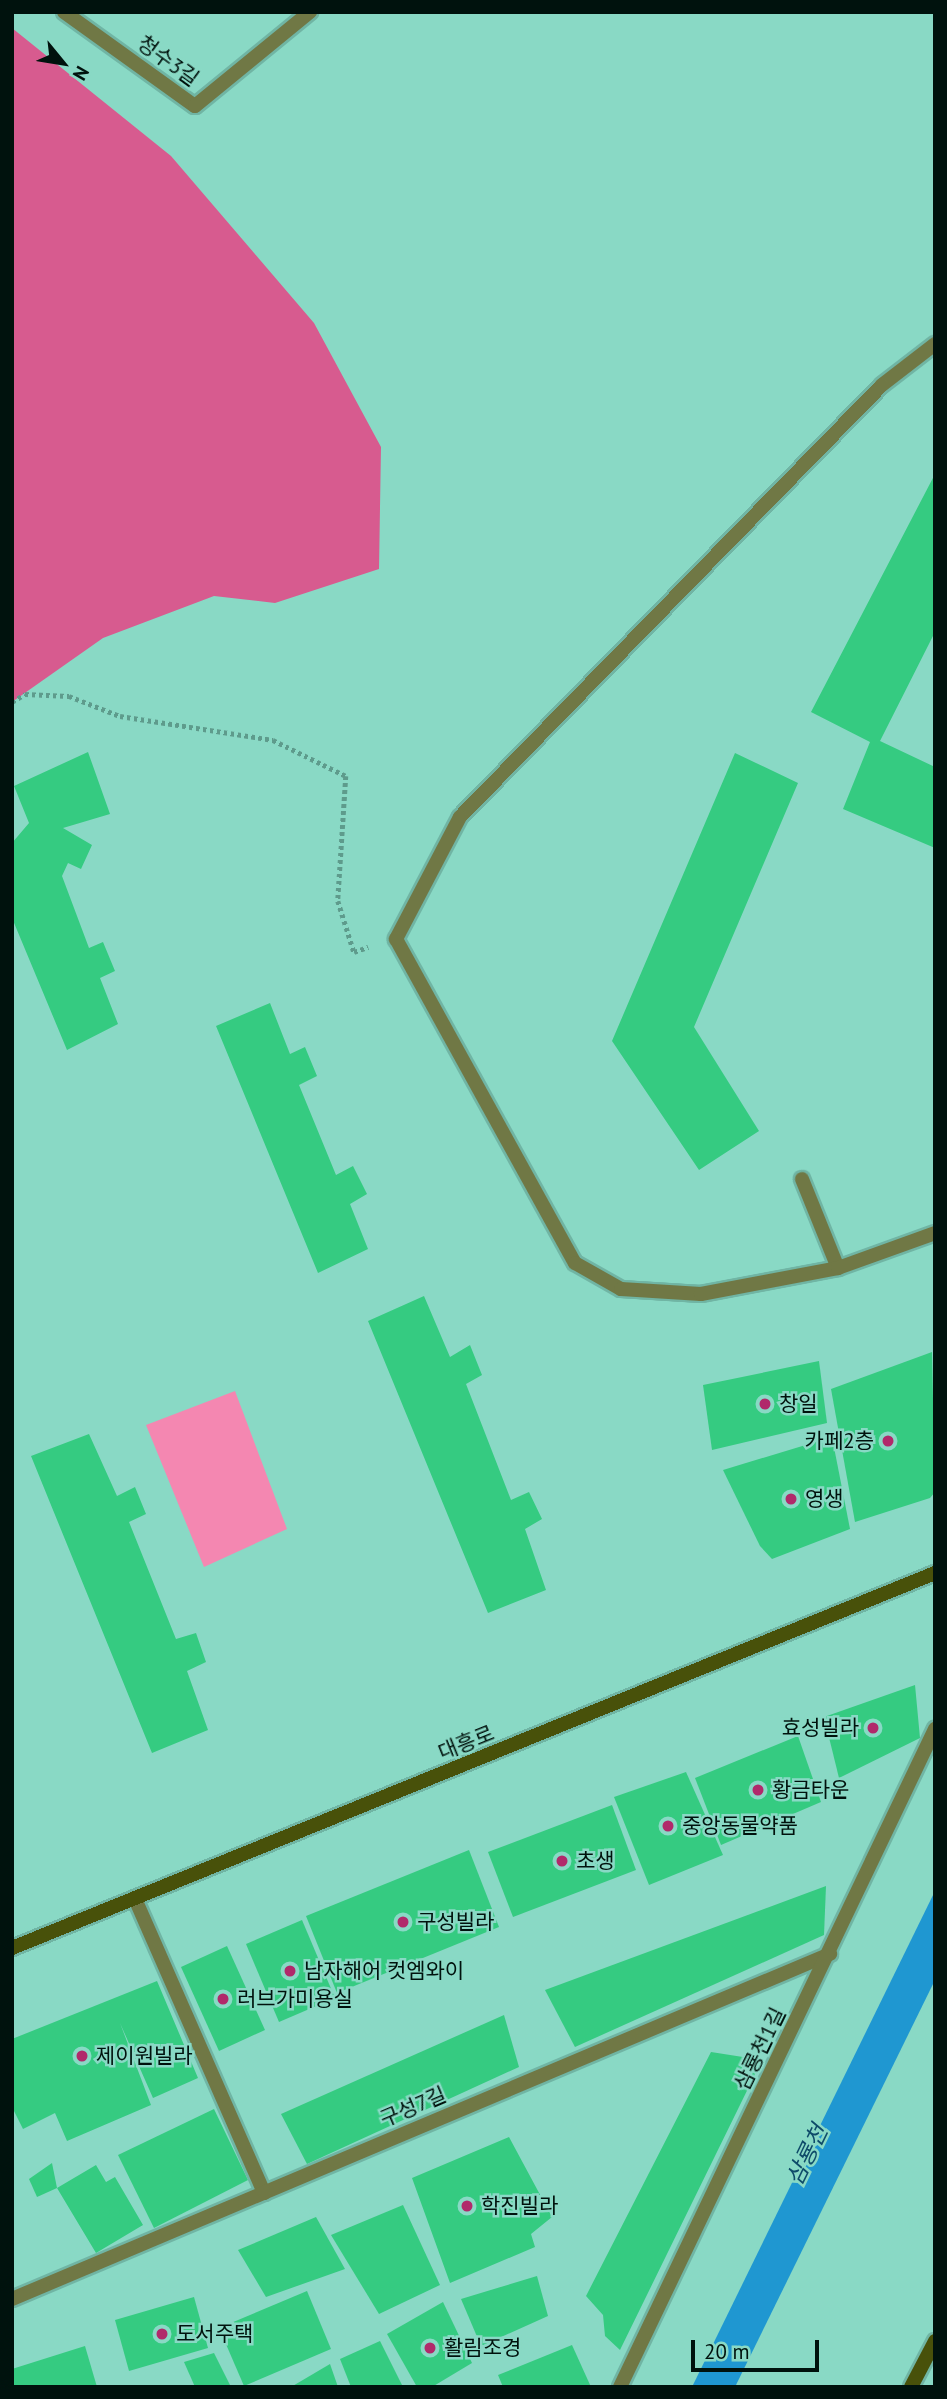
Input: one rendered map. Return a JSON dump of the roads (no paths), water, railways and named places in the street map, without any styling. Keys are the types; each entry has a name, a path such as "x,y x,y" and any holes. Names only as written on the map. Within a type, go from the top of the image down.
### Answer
{"street":[{"name":"청수3길","path":"64,12 195,106 310,12"},
{"path":"935,344 882,384 460,817 396,939 575,1262 621,1289 701,1294 838,1268 935,1233"},
{"path":"802,1180 838,1268"},
{"name":"대흥로","path":"12,1948 136,1901 935,1573"},
{"name":"삼룡천1길","path":"620,2387 830,1954 935,1729"},
{"path":"136,1901 264,2193"},
{"name":"구성7길","path":"12,2299 830,1954"},
{"path":"911,2387 935,2341"}],"water":[{"name":"삼룡천","path":"935,1891 935,1980 735,2387 692,2387"}],"place":[{"name":"창일","path":"765,1404"},
{"name":"카페2층","path":"888,1441"},
{"name":"영생","path":"791,1499"},
{"name":"효성빌라","path":"873,1728"},
{"name":"황금타운","path":"758,1790"},
{"name":"중앙동물약품","path":"668,1826"},
{"name":"초생","path":"562,1861"},
{"name":"구성빌라","path":"403,1922"},
{"name":"남자해어 컷엠와이","path":"290,1971"},
{"name":"러브가미용실","path":"223,1999"},
{"name":"제이원빌라","path":"82,2056"},
{"name":"학진빌라","path":"467,2206"},
{"name":"도서주택","path":"162,2334"},
{"name":"활림조경","path":"430,2348"}]}
